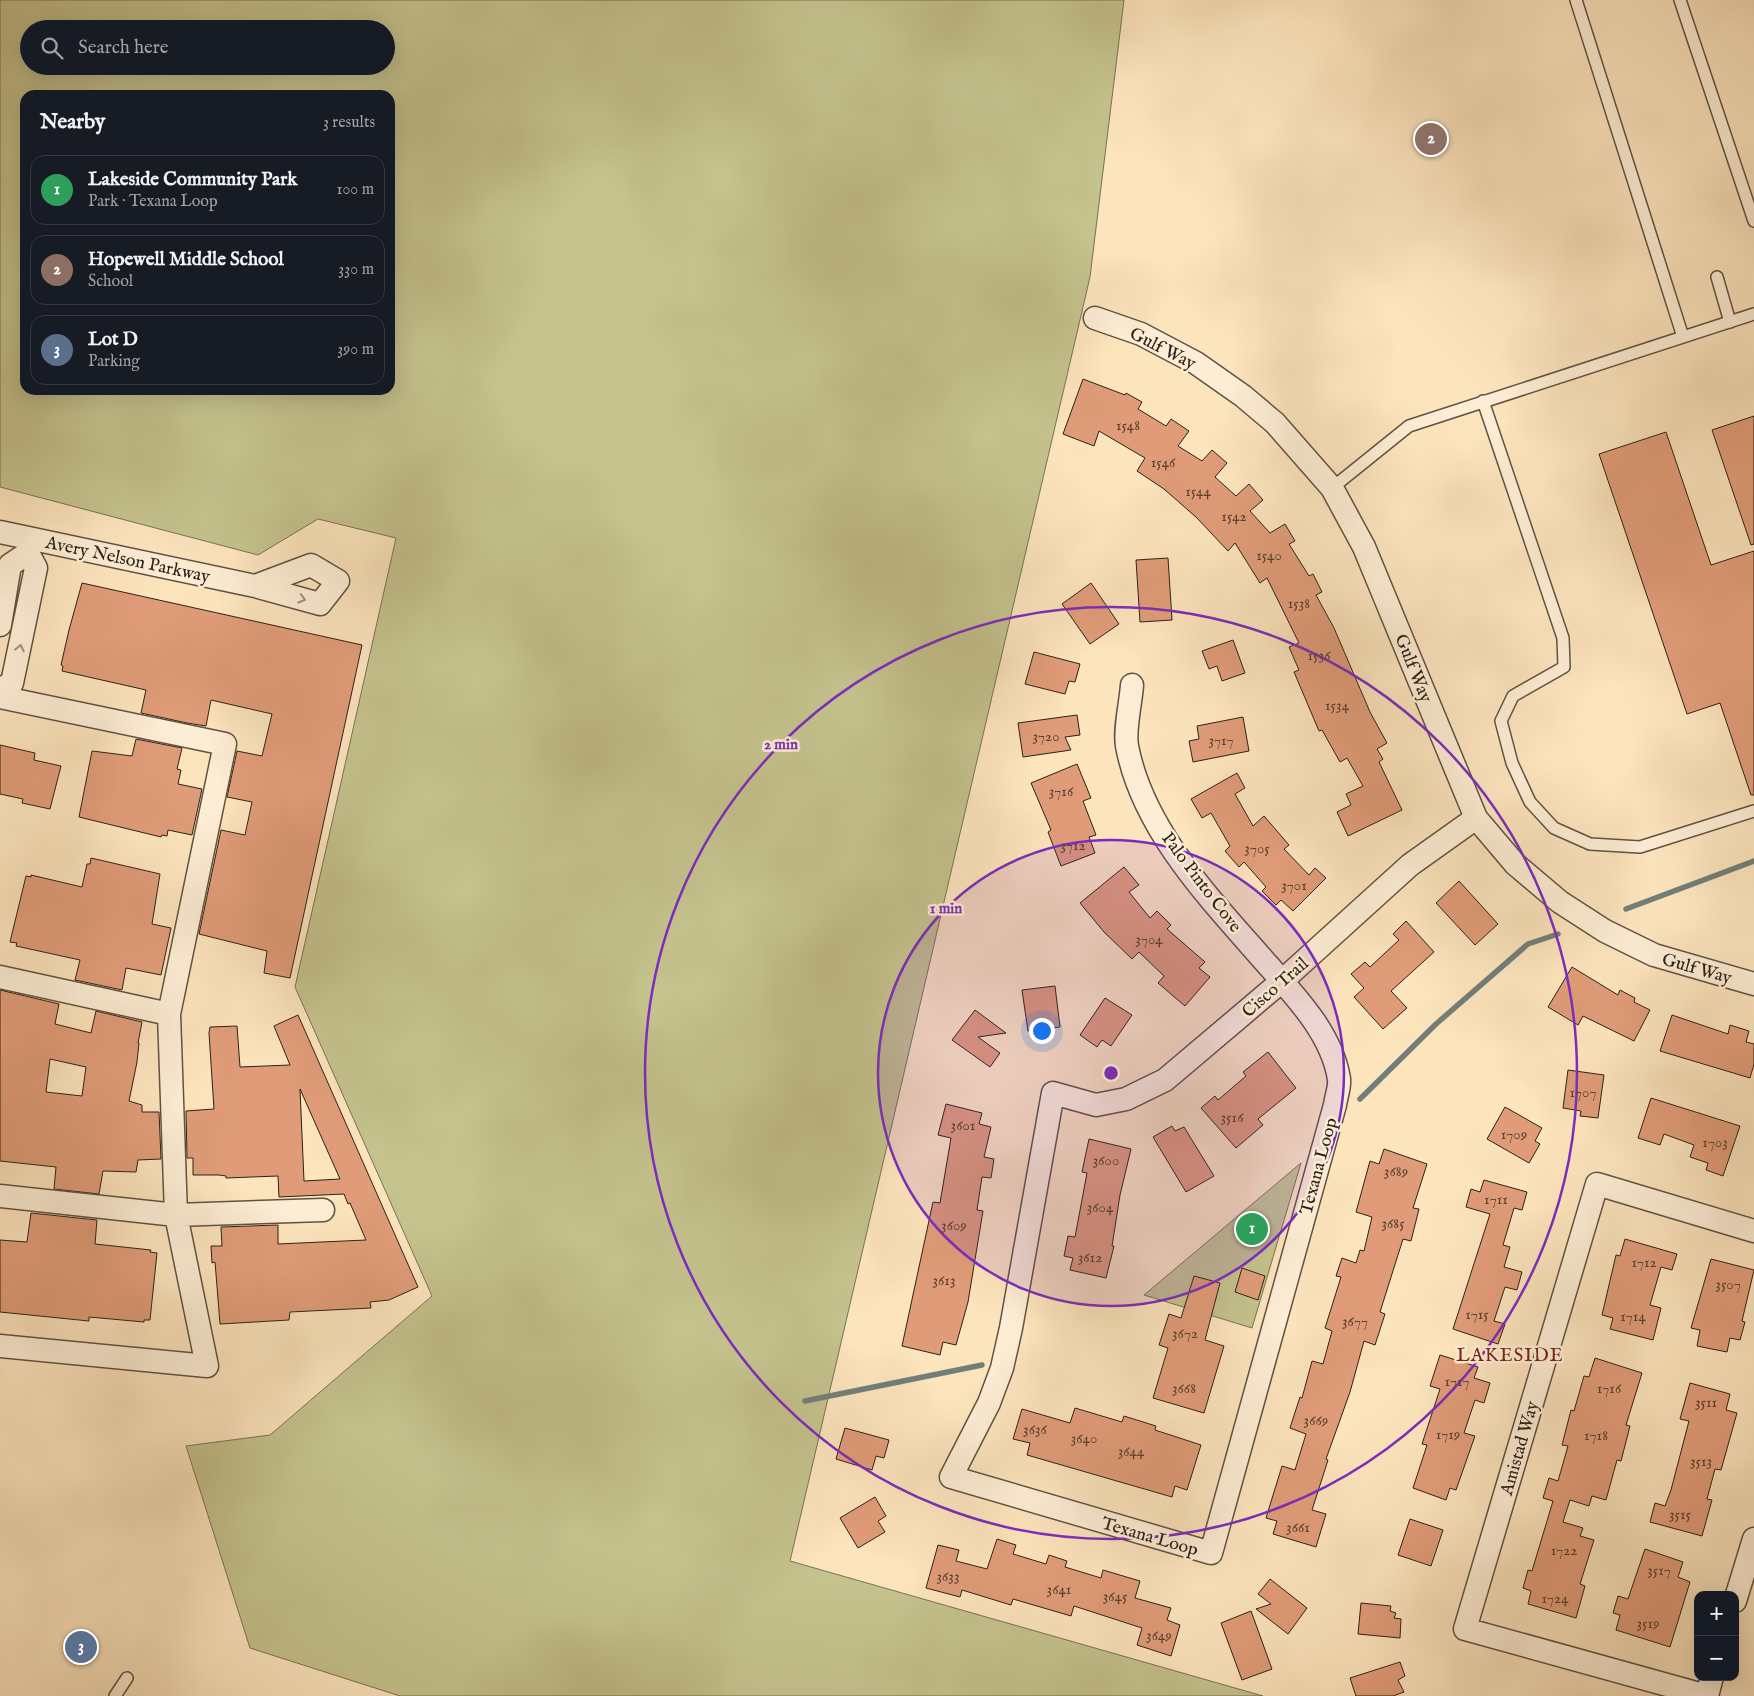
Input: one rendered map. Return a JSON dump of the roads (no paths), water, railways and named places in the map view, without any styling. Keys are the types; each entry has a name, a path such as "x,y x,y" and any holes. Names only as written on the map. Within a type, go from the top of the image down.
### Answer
{"street":[{"name":"Gulf Way","path":"1095,318 1141,334 1196,363 1243,396 1275,423 1332,488 1364,547 1476,818 1515,864 1560,902 1605,931 1654,955 1754,984"},
{"name":"Avery Nelson Parkway","path":"0,532 28,546 255,586"},
{"path":"0,625 10,564 28,546 36,568 12,683 0,689"},
{"name":"Palo Pinto Cove","path":"1132,685 1127,744 1142,796 1174,850 1222,911 1282,981"},
{"path":"0,697 225,744 169,1014 176,1215 207,1366 0,1346"},
{"name":"Cisco Trail","path":"1053,1093 1096,1105 1126,1099 1148,1090 1182,1067 1282,981 1410,865 1476,818"},
{"path":"0,977 169,1014"},
{"name":"Texana Loop","path":"1053,1093 1012,1328 1002,1368 990,1403 950,1477 1211,1553 1335,1105 1339,1080 1332,1056 1317,1024 1282,981"},
{"name":"Amistad Way","path":"1707,1696 1465,1629 1597,1184 1754,1231"},
{"path":"0,1196 176,1215 323,1210"},
{"path":"1738,1591 1754,1540"},
{"path":"1707,1696 1711,1681"}],"lane":[{"path":"1576,0 1683,337"},
{"path":"1680,0 1754,221"},
{"path":"1717,277 1730,322"},
{"path":"1332,488 1409,426 1754,314"},
{"path":"1483,401 1563,638 1564,666 1513,696 1501,721 1512,764 1530,802 1554,828 1590,844 1640,847 1754,811"},
{"path":"115,1696 127,1678"}],"waterway":[{"path":"1626,909 1754,861"},
{"path":"1360,1099 1436,1024 1528,944 1558,934"},
{"path":"805,1401 982,1365"}],"place":[{"name":"Hopewell Middle School","path":"1431,139"},
{"name":"Lakeside Community Park","path":"1252,1229"},
{"name":"Lot D","path":"81,1647"}],"district":[{"name":"LAKESIDE","path":"1510,1354"}]}
